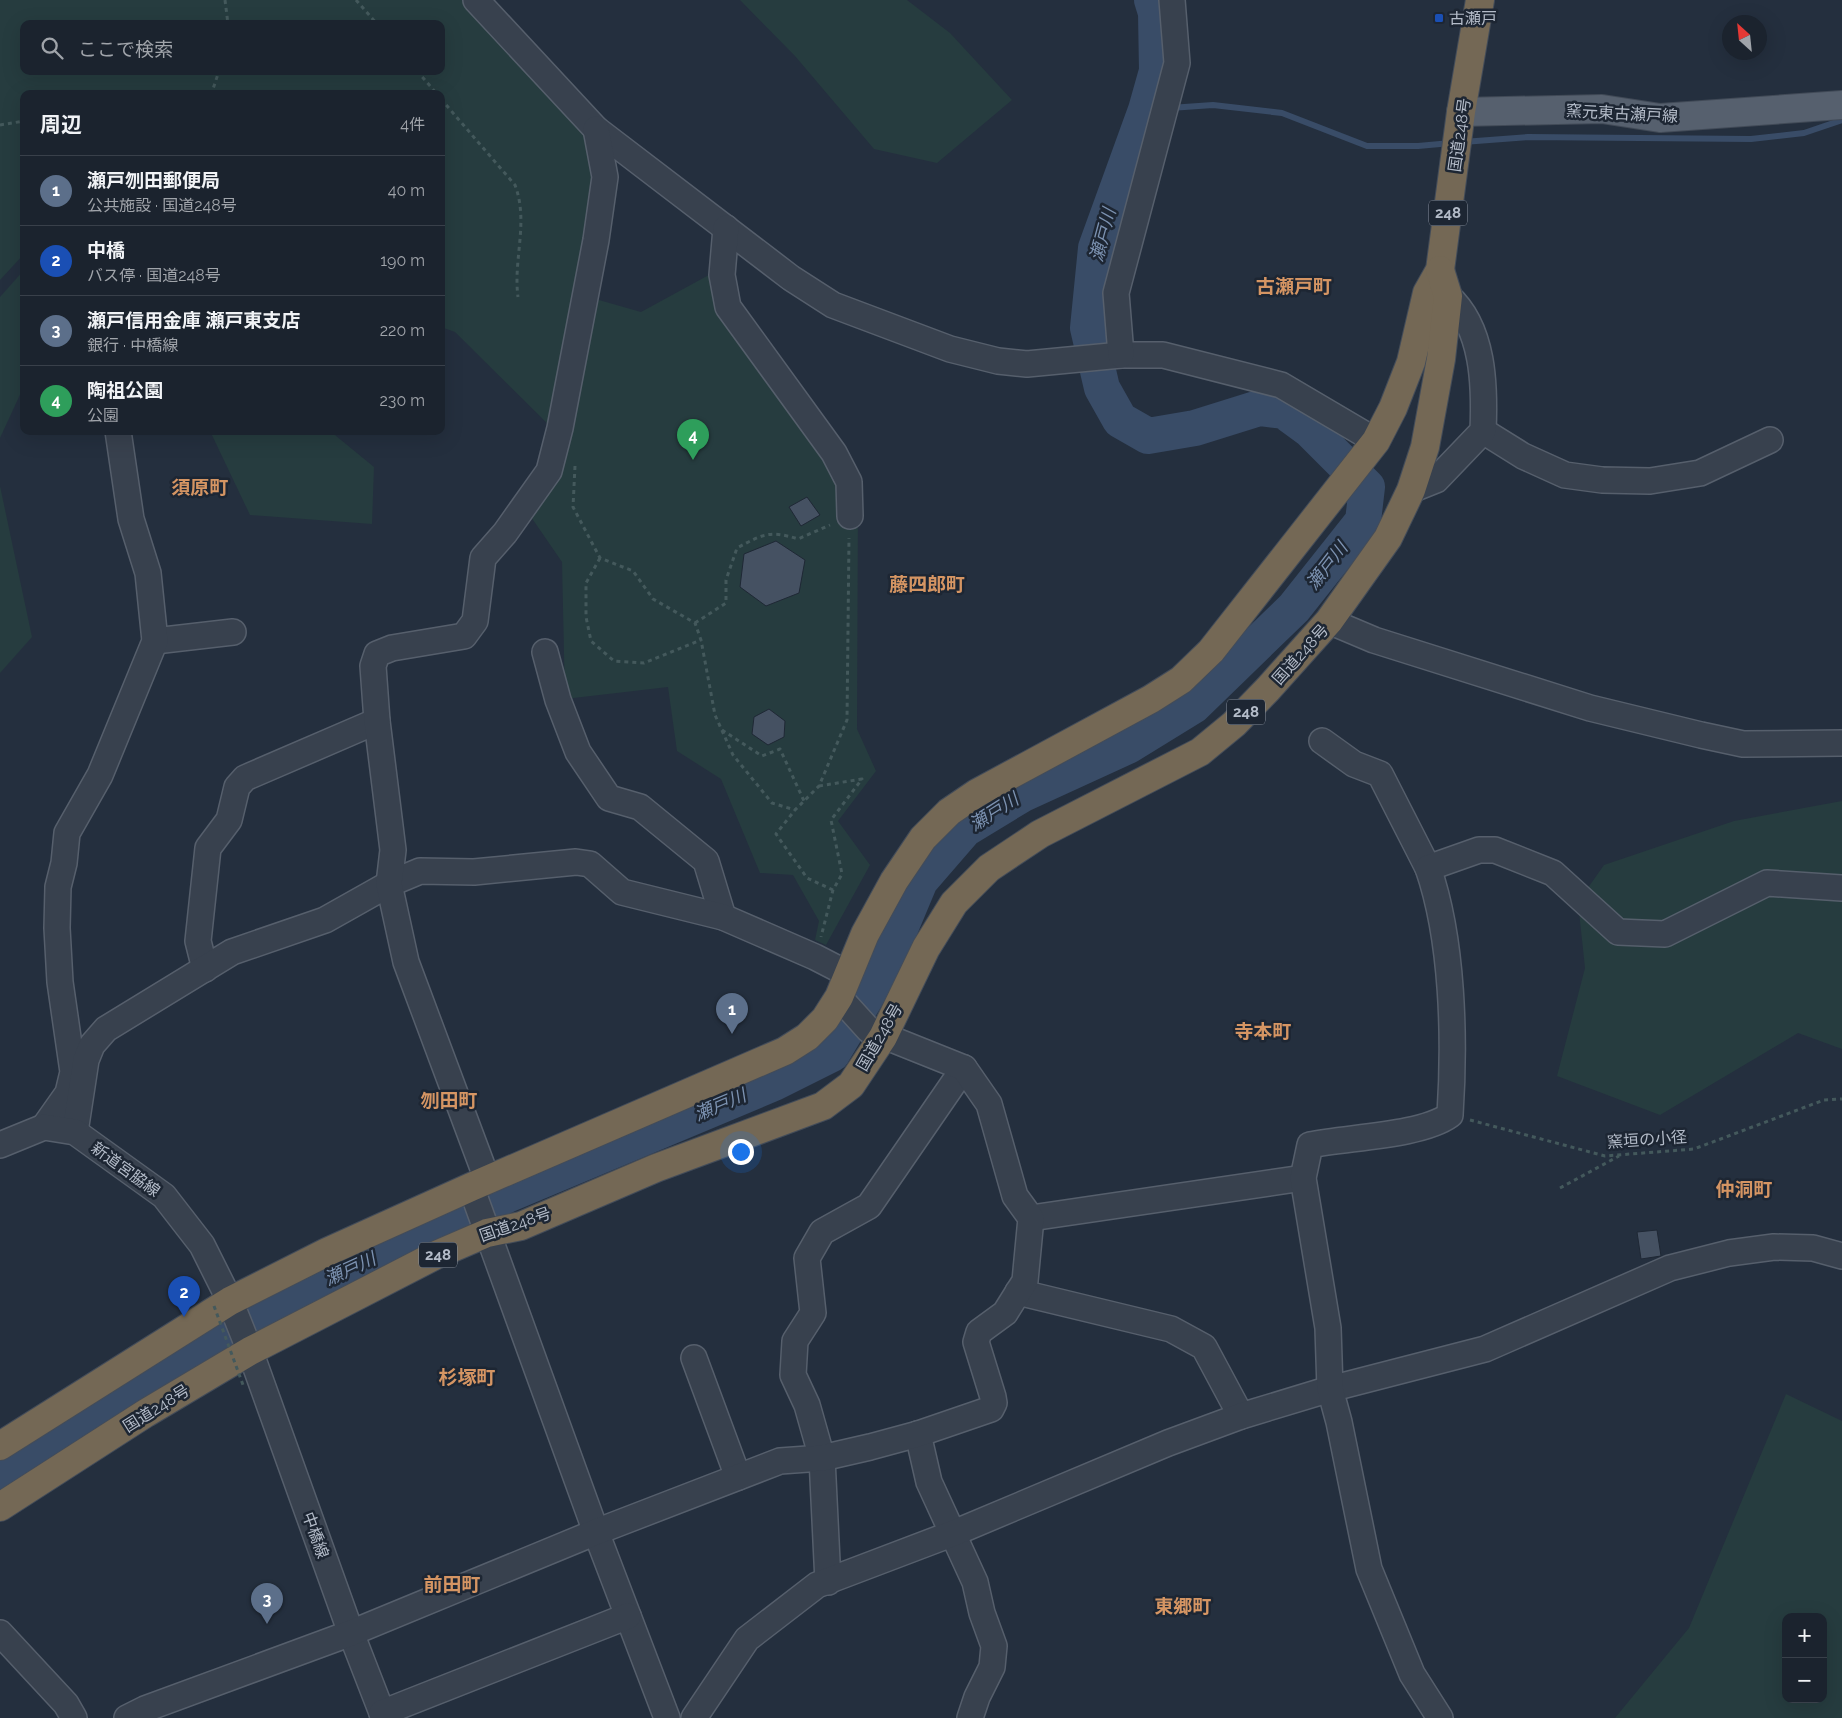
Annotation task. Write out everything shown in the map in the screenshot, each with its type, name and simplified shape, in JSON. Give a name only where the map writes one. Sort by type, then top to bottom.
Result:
[{"type":"highway","name":"国道248号","points":[[0,1446],[226,1306],[328,1252],[785,1052],[813,1031],[844,991],[865,934],[894,880],[923,838],[949,812],[977,792],[1151,699],[1181,680],[1211,651],[1370,448],[1393,408],[1411,362],[1427,292],[1440,270],[1460,121],[1480,0]]},
{"type":"highway","name":"国道248号","points":[[0,1507],[248,1346],[436,1256],[485,1228],[521,1226],[665,1164],[823,1106],[851,1085],[876,1033],[954,903],[989,868],[1057,824],[1200,752],[1234,724],[1329,620],[1388,538],[1411,490],[1426,447],[1441,359],[1448,296],[1440,270]]},
{"type":"main road","name":"窯元東古瀬戸線","points":[[1460,121],[1602,109],[1660,118],[1842,105]]},
{"type":"street","points":[[476,0],[596,129],[791,278],[834,305],[886,326],[998,362],[1027,364],[1117,355],[1162,355],[1280,385],[1370,448]]},
{"type":"street","points":[[1117,355],[1116,293],[1177,63],[1172,0]]},
{"type":"street","points":[[596,129],[605,177],[596,240],[562,419],[549,471],[505,533],[483,558],[474,621],[464,636],[392,648],[377,654],[373,666],[377,722],[393,850],[389,884],[406,962],[477,1187],[485,1228],[596,1532],[667,1718]]},
{"type":"street","points":[[726,228],[722,275],[728,307],[834,453],[849,482],[850,516]]},
{"type":"street","points":[[1411,490],[1436,480],[1483,431],[1485,396],[1482,364],[1461,307],[1448,296]]},
{"type":"street","points":[[1483,431],[1523,456],[1565,475],[1602,480],[1650,481],[1700,473],[1770,440]]},
{"type":"street","points":[[0,1145],[44,1127],[68,1093],[73,1072],[60,982],[56,928],[58,887],[64,863],[67,832],[100,775],[155,641],[148,573],[131,519],[119,435]]},
{"type":"street","points":[[1329,620],[1374,640],[1590,708],[1701,735],[1743,744],[1842,742]]},
{"type":"street","points":[[155,641],[233,632]]},
{"type":"street","points":[[545,652],[558,700],[578,752],[609,798],[640,807],[706,861],[723,917]]},
{"type":"street","points":[[205,969],[198,941],[208,848],[229,820],[237,787],[245,778],[377,722]]},
{"type":"street","points":[[1322,741],[1354,764],[1380,774],[1428,868],[1437,894],[1444,928],[1452,1036],[1450,1114],[1439,1123],[1414,1130],[1310,1145],[1303,1178],[1328,1328],[1330,1389],[1339,1422],[1369,1569],[1412,1674],[1440,1718]]},
{"type":"street","points":[[1428,868],[1479,850],[1495,850],[1553,873],[1618,932],[1665,934],[1767,883],[1842,888]]},
{"type":"street","points":[[74,1132],[86,1060],[92,1045],[106,1029],[232,952],[325,920],[389,884],[420,871],[474,872],[576,862],[590,864],[622,892],[723,917],[816,957],[876,1033],[964,1068],[989,1104],[1016,1196],[1031,1218],[1025,1281],[1005,1313],[979,1332],[976,1342],[993,1396],[994,1403],[990,1409],[918,1434],[822,1458],[780,1461],[596,1532],[351,1633],[145,1709],[127,1718]]},
{"type":"street","points":[[828,1582],[822,1458],[807,1405],[793,1375],[795,1341],[813,1313],[807,1258],[822,1232],[869,1206],[964,1068]]},
{"type":"street","name":"新道宮脇線","points":[[44,1127],[74,1132],[164,1196],[202,1245],[226,1306],[248,1346]]},
{"type":"street","points":[[1031,1218],[1303,1178]]},
{"type":"street","points":[[694,1718],[747,1639],[817,1585],[954,1533],[1168,1443],[1241,1416],[1330,1389],[1485,1349],[1670,1268],[1728,1253],[1774,1247],[1813,1248],[1842,1256]]},
{"type":"street","points":[[1018,1292],[1171,1329],[1204,1347],[1241,1416]]},
{"type":"street","name":"中橋線","points":[[248,1346],[351,1633],[383,1715]]},
{"type":"street","points":[[694,1358],[738,1477]]},
{"type":"street","points":[[918,1434],[928,1482],[954,1533],[975,1582],[982,1613],[994,1646],[992,1666],[977,1697],[970,1718]]},
{"type":"street","points":[[383,1715],[628,1616]]},
{"type":"street","points":[[0,1633],[66,1704],[74,1718]]},
{"type":"path","points":[[225,0],[228,20]]},
{"type":"path","points":[[356,0],[373,20]]},
{"type":"path","points":[[212,90],[218,75]]},
{"type":"path","points":[[420,75],[434,90]]},
{"type":"path","points":[[445,104],[515,185],[522,202],[522,228],[517,256],[518,297]]},
{"type":"path","points":[[0,125],[20,122]]},
{"type":"path","points":[[575,462],[572,508],[600,558],[634,570],[652,599],[695,622],[701,640],[715,715],[733,755],[772,803],[795,810]]},
{"type":"path","points":[[695,622],[726,603],[726,580],[737,548],[758,536],[778,533],[798,539],[850,516],[847,720],[819,786],[795,810],[776,834],[807,878],[833,890]]},
{"type":"path","points":[[600,558],[586,583],[586,617],[591,641],[614,661],[644,663],[701,640]]},
{"type":"path","points":[[721,729],[762,756],[780,749],[804,801]]},
{"type":"path","points":[[816,957],[833,890],[842,874],[832,820],[862,779],[819,786]]},
{"type":"path","name":"窯垣の小径","points":[[1450,1114],[1605,1156],[1694,1149],[1824,1100],[1842,1099]]},
{"type":"path","points":[[1560,1188],[1620,1155]]},
{"type":"path","points":[[226,1306],[243,1385]]},
{"type":"green space","points":[[0,0],[476,0],[587,114],[602,168],[578,294],[641,312],[718,270],[858,502],[857,729],[876,771],[838,821],[870,865],[826,945],[815,940],[819,921],[793,875],[760,873],[721,779],[677,751],[668,687],[565,699],[562,562],[529,514],[563,439],[455,332],[445,328],[445,90],[20,90],[20,258],[0,280]]},
{"type":"green space","points":[[740,0],[907,0],[950,33],[1012,100],[937,163],[874,149],[795,56]]},
{"type":"green space","points":[[20,274],[20,395],[0,438],[0,297]]},
{"type":"green space","points":[[212,435],[335,435],[374,467],[372,524],[250,515]]},
{"type":"green space","points":[[0,486],[32,637],[0,673]]},
{"type":"green space","points":[[1842,801],[1842,1049],[1798,1033],[1660,1115],[1557,1076],[1585,968],[1578,902],[1604,865],[1734,821]]},
{"type":"green space","points":[[1786,1394],[1842,1421],[1842,1718],[1615,1718],[1689,1628]]},
{"type":"building","points":[[807,497],[820,515],[801,526],[789,507]]},
{"type":"building","points":[[776,541],[805,560],[799,593],[766,606],[740,587],[744,554]]},
{"type":"building","points":[[769,709],[785,721],[784,737],[768,745],[752,734],[754,717]]},
{"type":"building","points":[[1657,1230],[1661,1256],[1641,1259],[1637,1232]]},
{"type":"waterway","name":"瀬戸川","points":[[0,1481],[281,1302],[507,1195],[774,1083],[832,1054],[884,967],[920,881],[965,829],[1021,795],[1128,746],[1193,706],[1294,608],[1363,521],[1367,487],[1310,430],[1284,411],[1259,408],[1195,428],[1148,436],[1120,420],[1102,388],[1088,328],[1096,248],[1146,110],[1157,71],[1156,13],[1152,0]]},
{"type":"waterway","points":[[1170,108],[1213,105],[1282,113],[1367,146],[1418,146],[1451,143]]},
{"type":"waterway","points":[[1146,110],[1160,109]]},
{"type":"waterway","points":[[1463,142],[1528,137],[1751,139],[1804,133],[1842,120]]},
{"type":"place","name":"古瀬戸","points":[[1439,18]]},
{"type":"place","name":"陶祖公園","points":[[693,460]]},
{"type":"place","name":"瀬戸刎田郵便局","points":[[732,1034]]},
{"type":"place","name":"中橋","points":[[184,1317]]},
{"type":"place","name":"瀬戸信用金庫 瀬戸東支店","points":[[267,1624]]},
{"type":"district","name":"古瀬戸町","points":[[1294,286]]},
{"type":"district","name":"須原町","points":[[200,487]]},
{"type":"district","name":"藤四郎町","points":[[927,584]]},
{"type":"district","name":"寺本町","points":[[1263,1031]]},
{"type":"district","name":"刎田町","points":[[449,1100]]},
{"type":"district","name":"仲洞町","points":[[1744,1189]]},
{"type":"district","name":"杉塚町","points":[[467,1377]]},
{"type":"district","name":"前田町","points":[[452,1584]]},
{"type":"district","name":"東郷町","points":[[1183,1606]]}]
